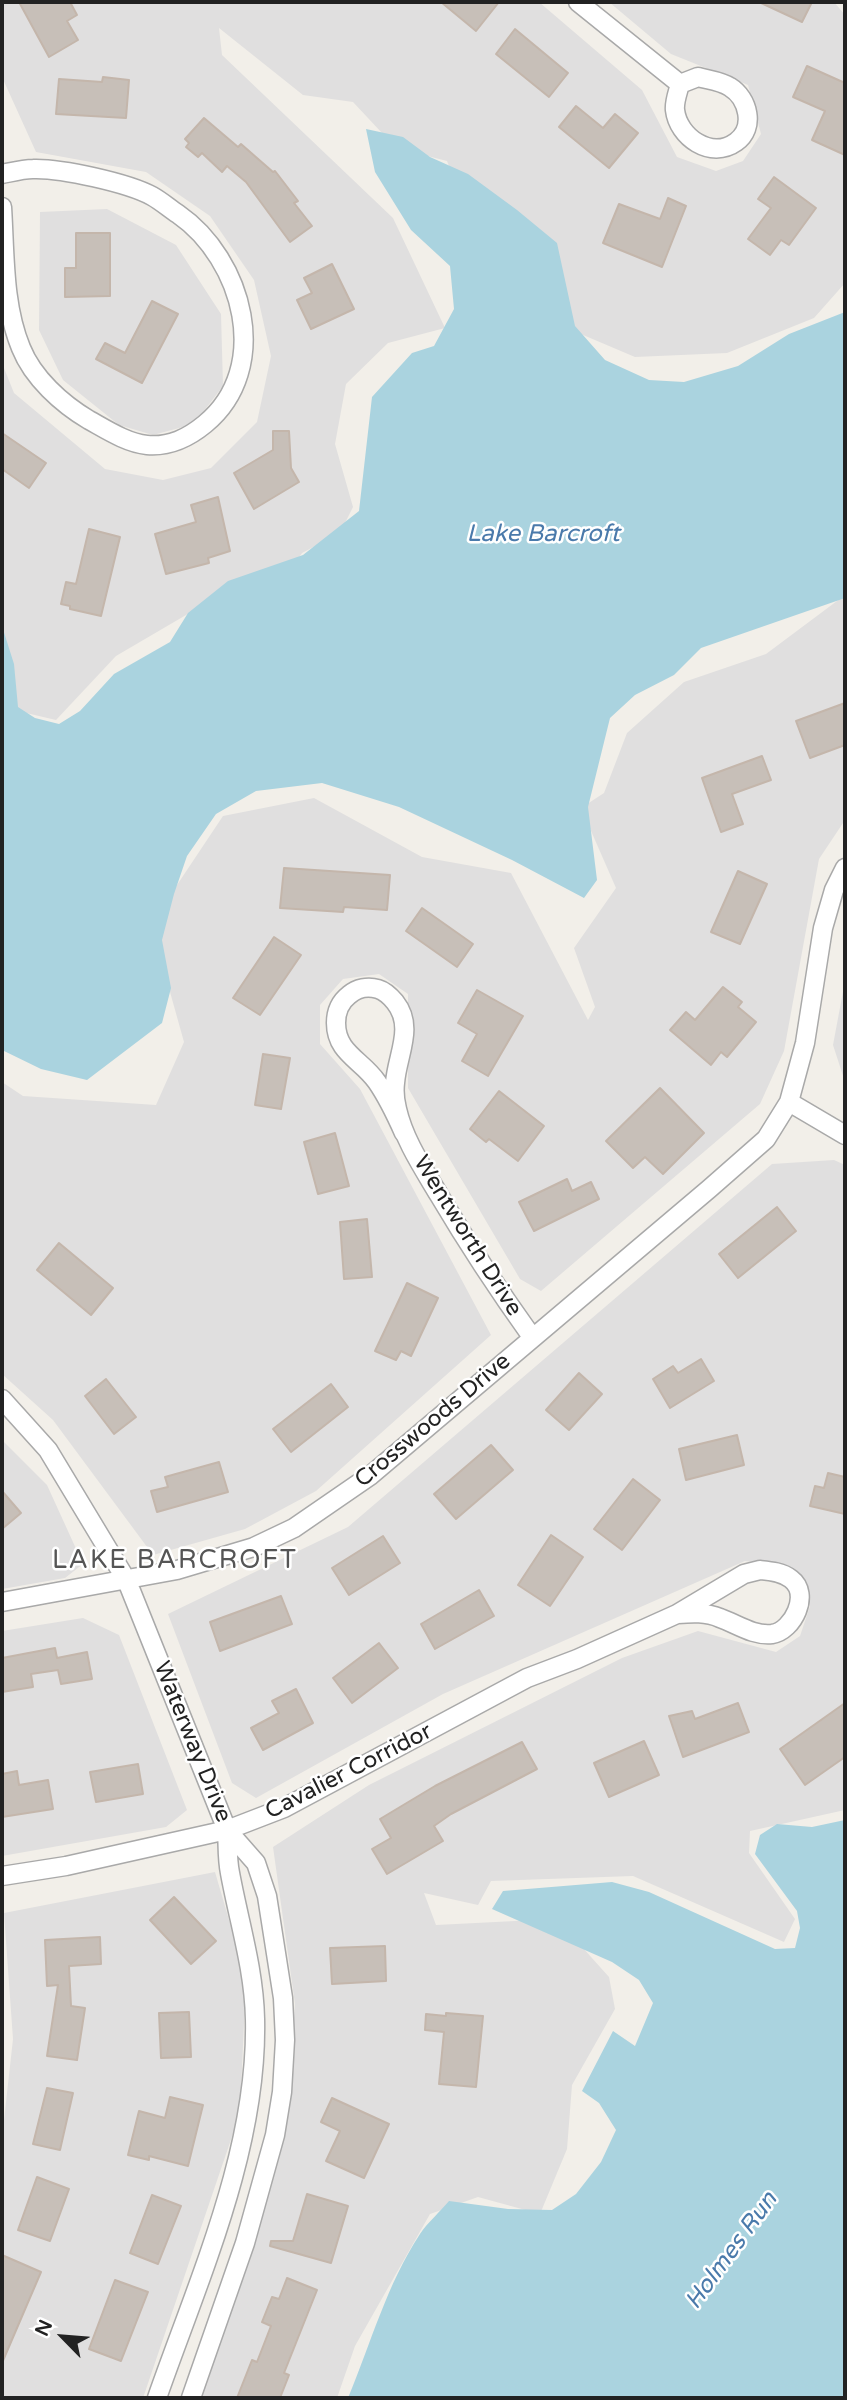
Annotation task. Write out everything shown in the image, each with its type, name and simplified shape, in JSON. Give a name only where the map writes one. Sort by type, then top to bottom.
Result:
[{"type":"street","points":[[578,2],[680,84]]},
{"type":"street","points":[[698,77],[720,82],[736,91],[743,99],[748,114],[746,128],[740,138],[729,146],[709,148],[684,134],[674,108],[680,84],[698,77]]},
{"type":"street","points":[[2,174],[33,169],[69,173],[117,185],[150,195],[189,222],[221,260],[240,305],[245,347],[235,385],[217,414],[195,433],[170,445],[145,445],[117,435],[79,414],[40,380],[21,349],[10,310],[2,207]]},
{"type":"street","name":"Crosswoods Drive","points":[[2,1602],[127,1581],[224,1558],[293,1528],[371,1475],[766,1139],[780,1121],[789,1102],[805,1043],[823,928],[834,890],[845,868]]},
{"type":"street","name":"Wentworth Drive","points":[[404,1133],[397,1109],[395,1083],[405,1023],[400,1008],[383,991],[370,987],[356,990],[345,998],[336,1014],[336,1031],[342,1048],[374,1078],[386,1095],[404,1133],[450,1214],[532,1337]]},
{"type":"street","points":[[789,1102],[845,1135]]},
{"type":"street","name":"Waterway Drive","points":[[2,1399],[48,1450],[127,1581],[227,1830],[256,1863],[267,1896],[283,1998],[285,2040],[282,2092],[275,2135],[245,2243],[191,2398]]},
{"type":"street","name":"Cavalier Corridor","points":[[2,1876],[66,1866],[227,1830],[284,1808],[527,1678],[577,1659],[677,1614],[744,1574],[760,1570],[791,1578],[800,1596],[791,1621],[782,1631],[771,1634],[751,1632],[718,1616],[696,1612],[677,1614]]},
{"type":"street","points":[[157,2398],[234,2173],[251,2098],[255,2018],[251,1971],[229,1870],[227,1830]]},
{"type":"shaded area","points":[[2,2],[539,2],[642,90],[677,157],[716,171],[743,161],[761,134],[748,85],[671,54],[609,2],[834,2],[845,15],[845,283],[814,318],[727,353],[635,357],[576,332],[459,192],[447,161],[396,148],[353,102],[303,95],[219,28],[222,55],[393,218],[445,328],[388,343],[346,384],[335,444],[353,507],[340,533],[302,553],[274,592],[227,591],[116,656],[56,720],[5,708],[2,692],[2,363],[14,393],[105,469],[163,480],[211,468],[257,422],[271,356],[254,280],[210,216],[146,172],[36,152],[2,77]]},
{"type":"shaded area","points":[[107,209],[176,245],[221,314],[223,386],[194,424],[153,435],[119,425],[63,380],[39,330],[40,212]]},
{"type":"shaded area","points":[[845,595],[845,820],[819,859],[784,1051],[760,1104],[541,1291],[520,1279],[408,1088],[408,994],[379,974],[343,979],[320,1005],[320,1044],[360,1089],[491,1335],[316,1491],[245,1529],[153,1555],[53,1420],[2,1374],[2,1082],[23,1096],[156,1105],[184,1042],[151,924],[223,816],[314,798],[422,857],[511,873],[588,1020],[595,1007],[574,948],[616,888],[581,808],[604,793],[627,733],[684,682],[766,654]]},
{"type":"shaded area","points":[[845,981],[845,1082],[833,1045]]},
{"type":"shaded area","points":[[834,1160],[845,1165],[845,1810],[750,1831],[749,1853],[795,1919],[784,1942],[633,1876],[491,1881],[478,1905],[424,1893],[436,1925],[535,1920],[574,1938],[609,1977],[615,2009],[572,2085],[567,2149],[540,2214],[478,2197],[430,2214],[355,2346],[337,2398],[193,2398],[284,2138],[295,2004],[273,1847],[369,1785],[622,1658],[698,1631],[776,1652],[800,1636],[810,1606],[791,1567],[745,1561],[443,1694],[256,1798],[232,1783],[168,1614],[348,1527],[772,1164]]},
{"type":"shaded area","points":[[2,1440],[47,1485],[83,1564],[65,1578],[2,1589]]},
{"type":"shaded area","points":[[83,1618],[119,1635],[187,1810],[166,1827],[2,1856],[2,1631]]},
{"type":"shaded area","points":[[215,1872],[246,1978],[240,2113],[143,2398],[2,2398],[2,2138],[13,2039],[4,1913]]},
{"type":"water","name":"Lake Barcroft","points":[[366,129],[403,137],[430,157],[468,174],[557,243],[575,326],[605,360],[649,380],[684,382],[738,366],[789,334],[845,312],[845,598],[701,648],[674,675],[635,695],[610,718],[588,807],[597,880],[584,898],[512,860],[399,807],[322,783],[256,791],[216,814],[187,856],[162,940],[171,988],[162,1023],[87,1080],[41,1069],[2,1050],[2,626],[14,664],[18,707],[35,718],[59,724],[80,711],[114,674],[170,642],[188,613],[228,581],[303,555],[359,511],[372,397],[412,353],[434,346],[454,309],[450,266],[411,230],[375,172]]},
{"type":"water","name":"Holmes Run","points":[[845,1820],[845,2398],[348,2398],[380,2314],[408,2253],[427,2225],[449,2201],[508,2209],[552,2210],[576,2194],[601,2162],[616,2130],[599,2103],[582,2091],[613,2031],[635,2046],[653,2003],[639,1980],[612,1962],[492,1909],[503,1891],[612,1882],[649,1892],[775,1949],[795,1948],[800,1928],[797,1911],[755,1854],[760,1835],[777,1824],[812,1827]]},
{"type":"building","points":[[19,2],[70,2],[77,15],[67,21],[78,40],[49,57]]},
{"type":"building","points":[[441,2],[499,2],[476,31]]},
{"type":"building","points":[[759,2],[812,2],[802,22]]},
{"type":"building","points":[[515,29],[568,73],[549,97],[496,54]]},
{"type":"building","points":[[807,66],[845,83],[845,155],[812,140],[825,111],[793,97]]},
{"type":"building","points":[[103,77],[129,80],[126,118],[56,114],[59,79],[102,82]]},
{"type":"building","points":[[576,106],[603,128],[615,114],[638,133],[609,168],[559,127]]},
{"type":"building","points":[[204,118],[238,147],[241,144],[275,171],[298,201],[294,203],[312,226],[290,242],[246,182],[227,166],[222,172],[202,153],[198,157],[186,147],[189,143],[185,139]]},
{"type":"building","points":[[774,177],[816,208],[789,245],[781,240],[770,255],[748,239],[771,208],[758,199]]},
{"type":"building","points":[[668,198],[686,206],[662,267],[603,243],[619,204],[660,219]]},
{"type":"building","points":[[76,233],[110,233],[110,296],[65,297],[65,268],[76,268]]},
{"type":"building","points":[[332,264],[354,309],[311,329],[297,300],[312,293],[304,278]]},
{"type":"building","points":[[152,301],[178,314],[142,383],[96,359],[105,343],[125,353]]},
{"type":"building","points":[[273,431],[289,431],[291,468],[299,482],[254,509],[234,473],[273,450]]},
{"type":"building","points":[[2,433],[46,463],[29,488],[2,469]]},
{"type":"building","points":[[218,497],[230,551],[208,558],[209,563],[166,574],[155,534],[196,522],[191,505]]},
{"type":"building","points":[[89,529],[120,537],[101,616],[70,609],[70,606],[61,604],[66,582],[76,584]]},
{"type":"building","points":[[845,703],[845,745],[810,758],[796,721]]},
{"type":"building","points":[[762,756],[771,780],[732,794],[743,824],[721,832],[702,778]]},
{"type":"building","points":[[284,868],[390,875],[387,910],[344,907],[343,912],[280,908]]},
{"type":"building","points":[[738,871],[767,884],[740,944],[711,932]]},
{"type":"building","points":[[422,908],[473,944],[457,967],[406,931]]},
{"type":"building","points":[[274,937],[301,955],[260,1015],[233,998]]},
{"type":"building","points":[[723,987],[742,1002],[738,1007],[756,1022],[727,1057],[721,1052],[711,1065],[670,1030],[686,1012],[695,1020]]},
{"type":"building","points":[[477,990],[523,1016],[488,1076],[462,1061],[477,1034],[458,1023]]},
{"type":"building","points":[[263,1054],[290,1058],[281,1109],[255,1105]]},
{"type":"building","points":[[660,1088],[704,1133],[663,1174],[645,1157],[633,1168],[606,1141]]},
{"type":"building","points":[[499,1091],[544,1126],[518,1161],[489,1139],[486,1142],[470,1129]]},
{"type":"building","points":[[335,1133],[349,1186],[318,1194],[304,1142]]},
{"type":"building","points":[[567,1179],[572,1191],[591,1182],[599,1199],[534,1231],[519,1202]]},
{"type":"building","points":[[777,1207],[796,1231],[738,1278],[719,1254]]},
{"type":"building","points":[[367,1219],[372,1277],[344,1279],[340,1222]]},
{"type":"building","points":[[59,1243],[113,1288],[91,1315],[37,1270]]},
{"type":"building","points":[[407,1283],[438,1298],[411,1356],[401,1351],[396,1360],[375,1351]]},
{"type":"building","points":[[701,1359],[714,1381],[670,1408],[653,1379],[673,1366],[678,1373]]},
{"type":"building","points":[[579,1373],[602,1394],[569,1430],[546,1410]]},
{"type":"building","points":[[106,1379],[136,1417],[114,1434],[85,1396]]},
{"type":"building","points":[[331,1384],[348,1407],[291,1452],[273,1429]]},
{"type":"building","points":[[737,1435],[744,1465],[686,1480],[679,1449]]},
{"type":"building","points":[[491,1445],[513,1470],[456,1519],[434,1494]]},
{"type":"building","points":[[219,1462],[228,1492],[157,1512],[151,1491],[168,1487],[165,1477]]},
{"type":"building","points":[[828,1473],[845,1477],[845,1514],[810,1506],[815,1486],[824,1488]]},
{"type":"building","points":[[633,1479],[660,1500],[622,1550],[594,1529]]},
{"type":"building","points":[[2,1491],[21,1513],[2,1529]]},
{"type":"building","points":[[551,1535],[583,1557],[550,1606],[518,1585]]},
{"type":"building","points":[[383,1536],[400,1563],[349,1595],[332,1568]]},
{"type":"building","points":[[479,1590],[494,1616],[435,1649],[421,1624]]},
{"type":"building","points":[[281,1596],[292,1624],[220,1651],[210,1622]]},
{"type":"building","points":[[379,1643],[398,1668],[352,1703],[333,1678]]},
{"type":"building","points":[[55,1648],[57,1658],[87,1652],[92,1679],[61,1684],[58,1670],[31,1674],[33,1687],[2,1692],[2,1658]]},
{"type":"building","points":[[296,1689],[313,1723],[263,1750],[251,1728],[279,1713],[272,1701]]},
{"type":"building","points":[[738,1703],[749,1732],[683,1757],[669,1716],[692,1711],[695,1719]]},
{"type":"building","points":[[845,1703],[845,1757],[805,1785],[780,1749]]},
{"type":"building","points":[[644,1741],[659,1775],[609,1797],[594,1763]]},
{"type":"building","points":[[522,1742],[537,1769],[451,1814],[434,1826],[443,1841],[387,1874],[372,1849],[391,1838],[380,1819],[435,1786]]},
{"type":"building","points":[[138,1764],[143,1794],[96,1802],[90,1772]]},
{"type":"building","points":[[17,1771],[19,1785],[48,1780],[53,1809],[2,1817],[2,1774]]},
{"type":"building","points":[[174,1897],[216,1941],[191,1964],[150,1920]]},
{"type":"building","points":[[100,1937],[101,1964],[69,1966],[71,2006],[85,2008],[77,2060],[47,2056],[58,1985],[47,1986],[45,1940]]},
{"type":"building","points":[[385,1946],[386,1981],[332,1984],[330,1948]]},
{"type":"building","points":[[189,2012],[191,2057],[161,2058],[159,2013]]},
{"type":"building","points":[[446,2013],[483,2016],[476,2087],[439,2084],[444,2032],[425,2030],[426,2014],[446,2016]]},
{"type":"building","points":[[47,2088],[73,2093],[60,2150],[33,2144]]},
{"type":"building","points":[[170,2097],[203,2105],[188,2166],[149,2156],[149,2160],[128,2155],[139,2111],[165,2118]]},
{"type":"building","points":[[332,2098],[389,2124],[364,2178],[326,2161],[340,2131],[321,2122]]},
{"type":"building","points":[[37,2177],[69,2189],[50,2241],[18,2230]]},
{"type":"building","points":[[307,2194],[348,2206],[331,2263],[270,2246],[271,2241],[293,2241]]},
{"type":"building","points":[[152,2195],[181,2206],[158,2264],[130,2253]]},
{"type":"building","points":[[2,2255],[41,2272],[2,2363]]},
{"type":"building","points":[[287,2278],[317,2290],[284,2373],[289,2375],[280,2398],[237,2398],[252,2360],[257,2362],[271,2326],[262,2322],[272,2297],[279,2299]]},
{"type":"building","points":[[115,2280],[148,2292],[121,2361],[89,2349]]},
{"type":"district","name":"LAKE BARCROFT","points":[[175,1561]]}]
